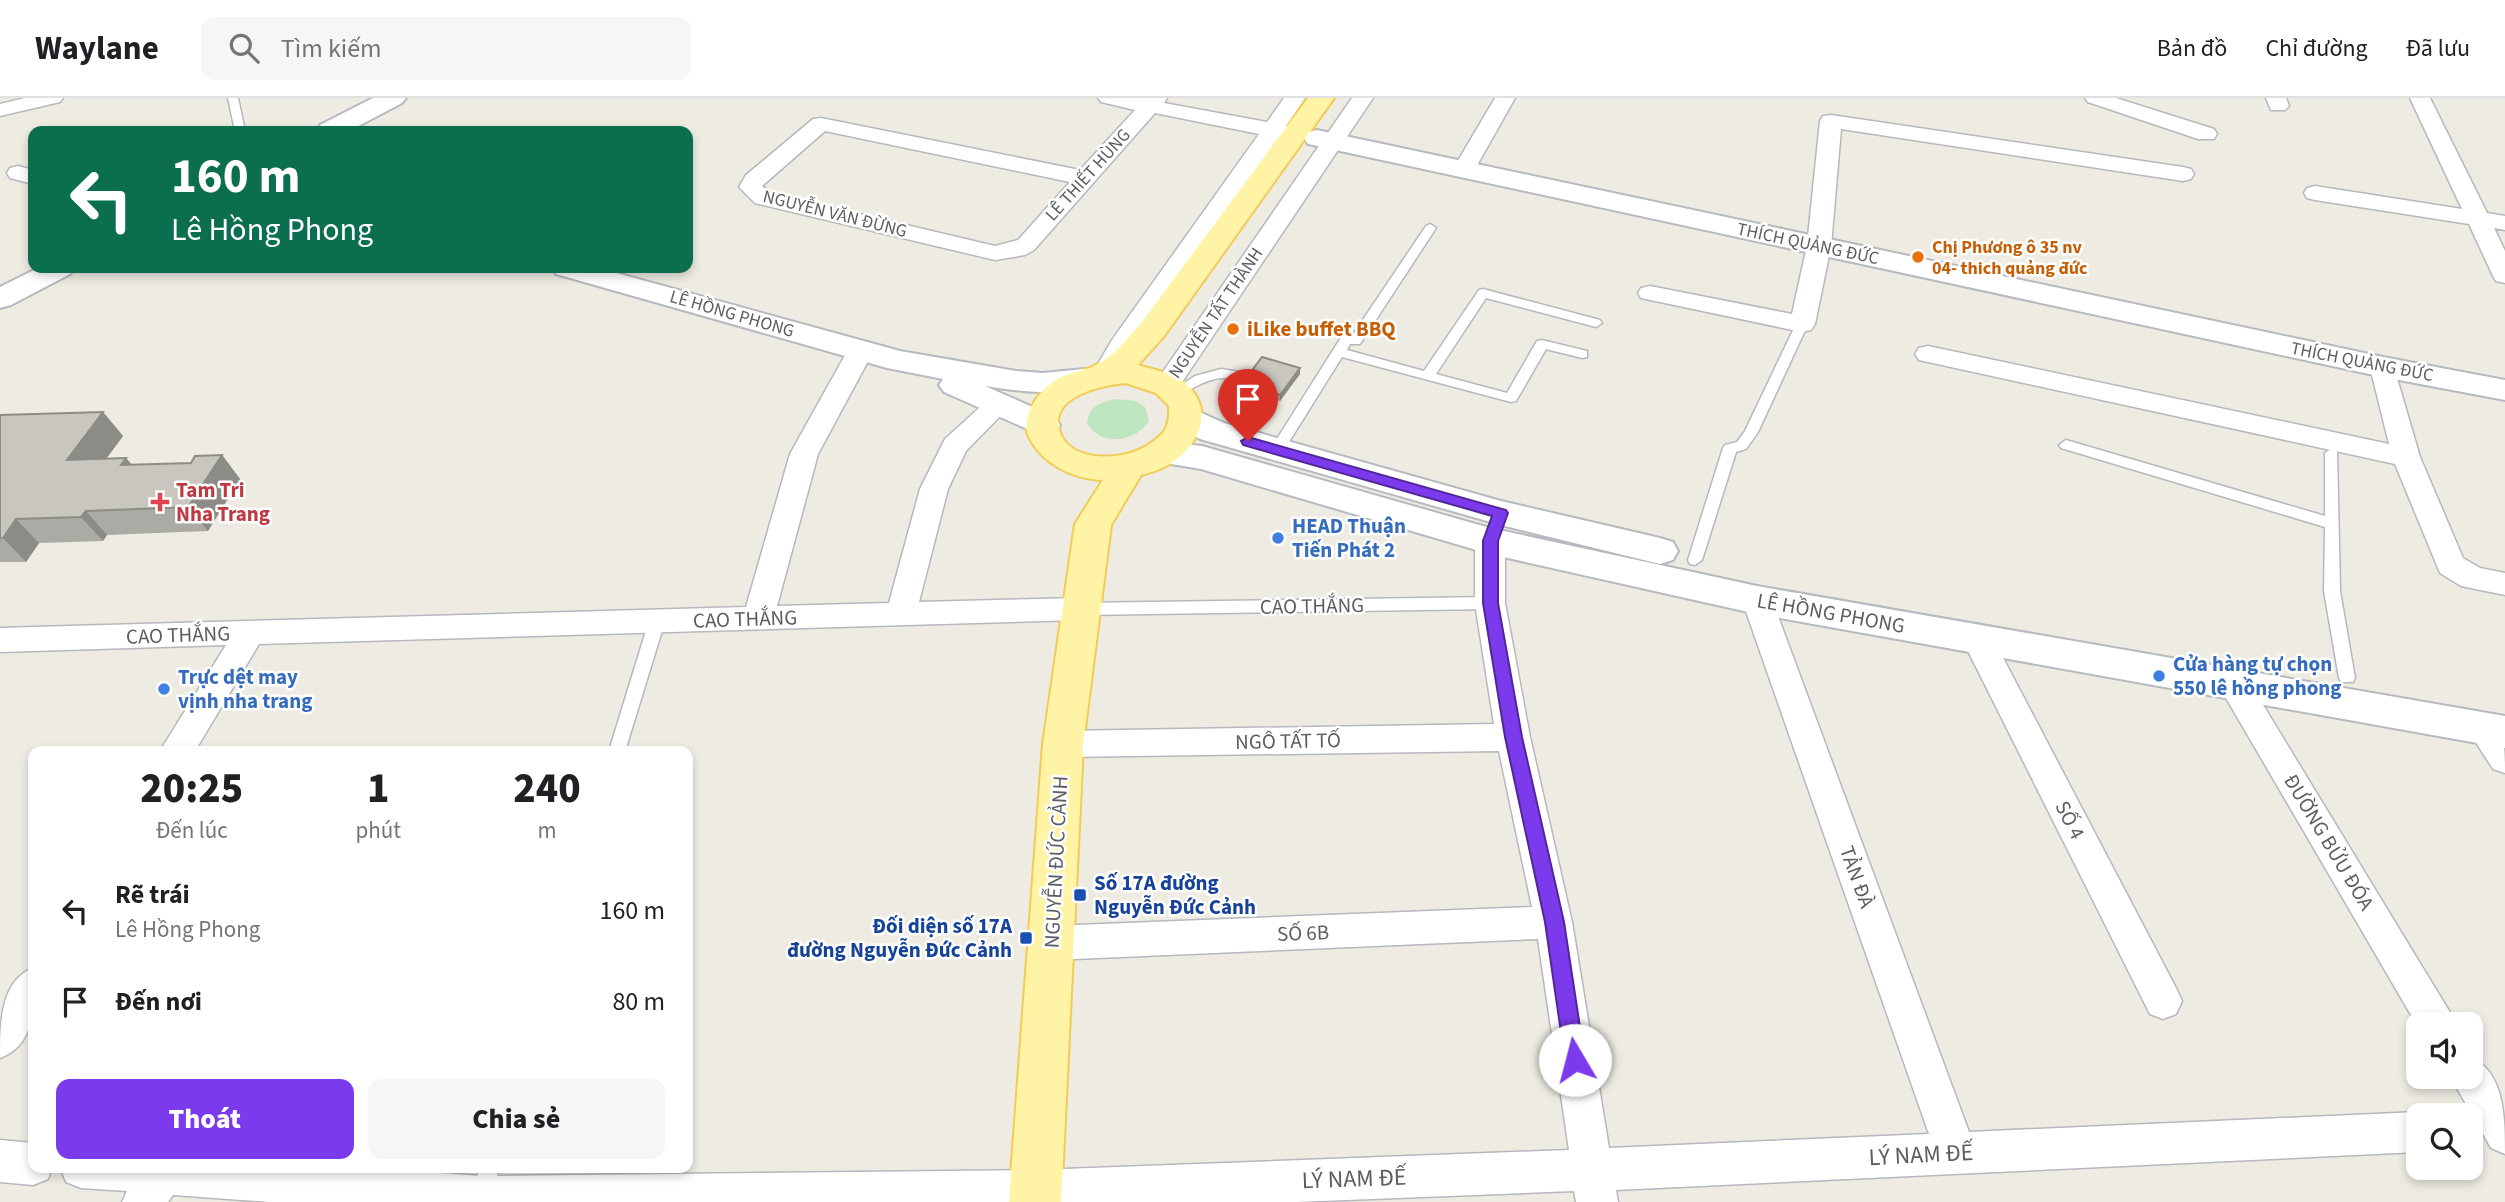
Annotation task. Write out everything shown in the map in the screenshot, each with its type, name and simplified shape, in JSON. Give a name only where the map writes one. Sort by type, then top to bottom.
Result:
[{"type":"main road","points":[[339,126],[393,98]]},
{"type":"main road","name":"NGUYỄN TẤT THÀNH","points":[[1177,398],[1168,361],[1177,335],[1305,136],[1321,98]]},
{"type":"main road","name":"NGUYỄN TẤT THÀNH","points":[[1095,377],[1123,362],[1153,329],[1305,136],[1344,98]]},
{"type":"main road","name":"THÍCH QUẢNG ĐỨC","points":[[1305,136],[2383,367],[2505,390]]},
{"type":"main road","points":[[0,299],[50,273]]},
{"type":"main road","name":"LÊ HỒNG PHONG","points":[[584,273],[898,361],[1043,425]]},
{"type":"main road","name":"LÊ HỒNG PHONG","points":[[898,361],[1016,381],[1043,383],[1095,377]]},
{"type":"main road","points":[[1128,373],[1149,377],[1177,398],[1185,431],[1178,443],[1166,453],[1129,467],[1093,467],[1077,463],[1052,447],[1045,437],[1045,412],[1053,398],[1067,387],[1095,377],[1128,373]]},
{"type":"main road","name":"LÊ HỒNG PHONG","points":[[1177,398],[1212,431],[1263,446],[1496,527],[1695,560],[2232,672],[2497,722]]},
{"type":"main road","name":"LÊ HỒNG PHONG","points":[[1166,453],[1202,458],[1496,527],[1757,600],[1978,639],[2232,672],[2347,678],[2497,722]]},
{"type":"main road","name":"NGUYỄN ĐỨC CẢNH","points":[[1036,1197],[1063,744],[1093,524],[1077,463]]},
{"type":"main road","name":"NGUYỄN ĐỨC CẢNH","points":[[1093,524],[1129,467]]},
{"type":"street","points":[[0,110],[52,98]]},
{"type":"street","points":[[1108,98],[1153,102],[1305,136]]},
{"type":"street","name":"NGUYỄN TẤT THÀNH","points":[[1295,98],[1305,136],[1363,98]]},
{"type":"street","points":[[1463,171],[1505,98]]},
{"type":"street","points":[[2095,98],[2206,134]]},
{"type":"street","points":[[2420,98],[2505,276]]},
{"type":"street","name":"LÊ THIẾT HÙNG","points":[[1017,250],[1026,245],[1153,102]]},
{"type":"street","name":"NGUYỄN VĂN ĐỪNG","points":[[1017,250],[995,253],[763,198],[750,187],[817,113],[1084,178]]},
{"type":"street","points":[[1650,293],[1802,324],[1819,246],[1831,121],[2183,174]]},
{"type":"street","points":[[2315,193],[2505,223]]},
{"type":"street","points":[[758,618],[804,454],[861,350]]},
{"type":"street","points":[[1928,354],[2406,457]]},
{"type":"street","points":[[2383,367],[2406,457],[2451,565],[2472,578],[2505,584]]},
{"type":"street","points":[[901,614],[934,489],[955,446],[999,404]]},
{"type":"street","points":[[1496,527],[1490,603],[1513,737],[1554,922],[1594,1186]]},
{"type":"street","name":"TẢN ĐÀ","points":[[1757,600],[1956,1153]]},
{"type":"street","name":"CAO THẮNG","points":[[4,645],[250,633],[1080,610]]},
{"type":"street","points":[[180,746],[250,633]]},
{"type":"street","name":"SỐ 4","points":[[1978,639],[2162,1000]]},
{"type":"street","name":"ĐƯỜNG BỬU ĐÓA","points":[[2232,672],[2431,1012]]},
{"type":"street","points":[[2497,722],[2505,759]]},
{"type":"street","name":"NGÔ TẤT TỐ","points":[[1063,744],[1513,737]]},
{"type":"street","name":"SỐ 6B","points":[[1052,943],[1554,922]]},
{"type":"street","points":[[0,1040],[28,993]]},
{"type":"street","points":[[2476,1089],[2495,1130]]},
{"type":"street","name":"LÝ NAM ĐẾ","points":[[101,1173],[153,1188],[485,1182],[1036,1197],[1594,1186],[1956,1153],[2406,1133]]},
{"type":"street","points":[[0,1161],[28,1164]]},
{"type":"lane","points":[[233,98],[239,126]]},
{"type":"lane","points":[[1263,446],[1348,339],[1355,341],[1430,228]]},
{"type":"lane","points":[[1428,375],[1483,293],[1596,323]]},
{"type":"lane","points":[[1695,560],[1730,448],[1741,446],[1751,432],[1802,324]]},
{"type":"lane","points":[[1339,352],[1511,398],[1542,344],[1582,354]]},
{"type":"lane","points":[[1177,398],[1203,376],[1224,371],[1250,379],[1263,392],[1263,446]]},
{"type":"lane","points":[[2066,445],[2333,524]]},
{"type":"lane","points":[[2332,453],[2332,591],[2347,678]]},
{"type":"lane","name":"CAO THẮNG","points":[[1080,610],[1490,603]]},
{"type":"lane","points":[[619,746],[657,621]]},
{"type":"green space","points":[[1116,399],[1136,401],[1145,407],[1149,421],[1127,438],[1109,439],[1093,431],[1087,423],[1088,417],[1096,406]]},
{"type":"building","points":[[1262,357],[1300,368],[1280,395],[1271,392],[1272,384],[1253,369]]},
{"type":"building","points":[[103,412],[67,460],[126,458],[121,465],[191,463],[195,456],[222,455],[188,507],[86,511],[81,517],[16,519],[3,538],[0,538],[0,415]]},
{"type":"place","name":"Chị Phương ô 35 nv 04- thich quảng đức","points":[[1918,257]]},
{"type":"place","name":"iLike buffet BBQ","points":[[1233,329]]},
{"type":"place","name":"Tam Tri Nha Trang","points":[[160,502]]},
{"type":"place","name":"HEAD Thuận Tiến Phát 2","points":[[1278,538]]},
{"type":"place","name":"Cửa hàng tự chọn 550 lê hồng phong","points":[[2159,676]]},
{"type":"place","name":"Trực dệt may vịnh nha trang","points":[[164,689]]},
{"type":"place","name":"Số 17A đường Nguyễn Đức Cảnh","points":[[1080,895]]},
{"type":"place","name":"Đối diện số 17A đường Nguyễn Đức Cảnh","points":[[1026,938]]},
{"type":"route","points":[[1248,441],[1501,513],[1490,541],[1490,603],[1513,737],[1554,922],[1575,1060]]}]
